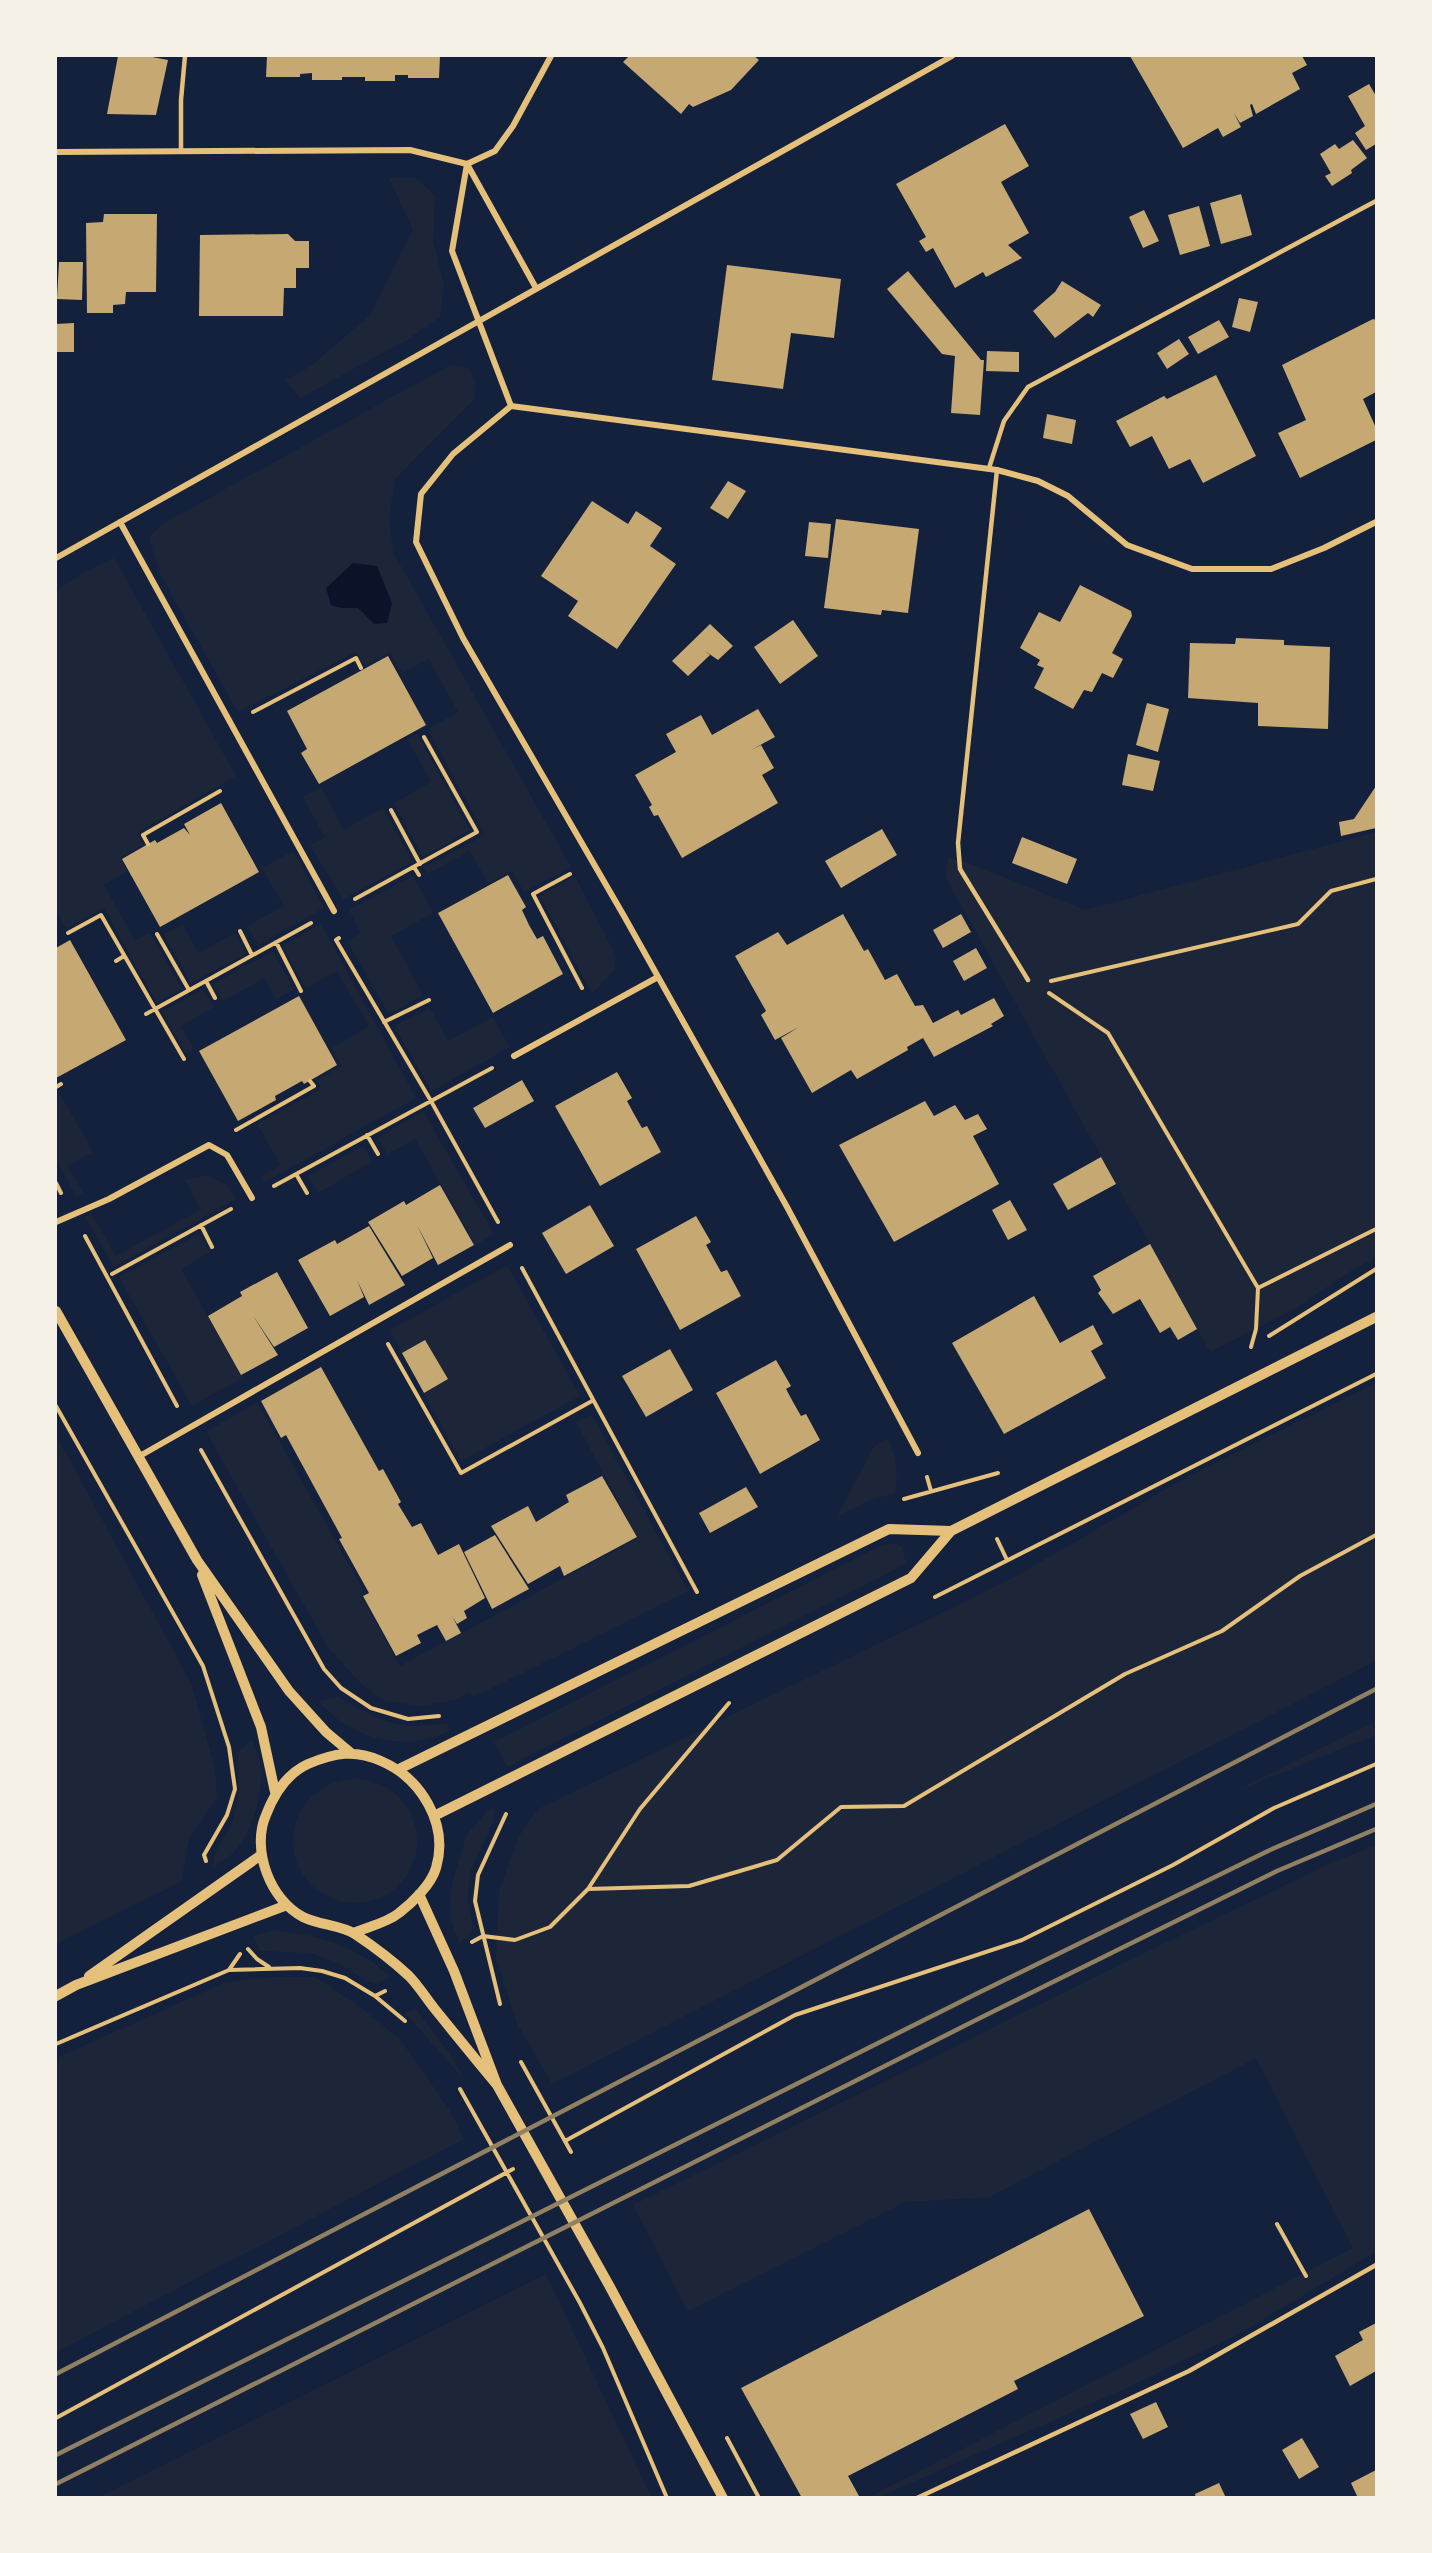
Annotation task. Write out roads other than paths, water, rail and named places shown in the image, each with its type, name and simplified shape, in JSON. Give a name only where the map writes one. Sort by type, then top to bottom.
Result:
[{"type":"street","points":[[56,152],[410,150],[467,164],[495,151],[513,126],[551,56]]},
{"type":"street","points":[[56,558],[478,319],[952,56]]},
{"type":"street","points":[[467,164],[536,288]]},
{"type":"street","points":[[467,164],[452,251],[511,406]]},
{"type":"street","points":[[918,1453],[787,1207],[463,638],[416,542],[421,494],[453,454],[511,406],[993,469],[1038,481],[1068,496],[1127,545],[1192,569],[1271,569],[1324,548],[1377,522]]},
{"type":"street","points":[[120,522],[334,911]]},
{"type":"street","points":[[514,1056],[658,977]]},
{"type":"street","points":[[56,1222],[109,1199],[209,1145],[227,1155],[252,1198]]},
{"type":"street","points":[[138,1457],[510,1245]]},
{"type":"street","points":[[56,1311],[197,1560],[289,1691],[326,1732],[351,1753]]},
{"type":"street","points":[[434,1816],[911,1578],[951,1531],[1377,1317]]},
{"type":"street","points":[[399,1768],[889,1529],[951,1531]]},
{"type":"street","points":[[197,1560],[261,1727],[275,1792]]},
{"type":"street","points":[[353,1933],[397,1915],[419,1894],[436,1869],[439,1839],[434,1816],[421,1791],[399,1768],[367,1755],[351,1753],[330,1755],[299,1768],[275,1792],[262,1823],[261,1855],[274,1889],[287,1905],[303,1917],[353,1933],[410,1977],[497,2085]]},
{"type":"street","points":[[56,1996],[76,1985],[261,1855]]},
{"type":"street","points":[[419,1894],[454,1971],[497,2085],[610,2287],[723,2498]]},
{"type":"street","points":[[76,1985],[287,1905]]},
{"type":"lane","points":[[182,150],[181,100],[185,56]]},
{"type":"lane","points":[[1028,980],[960,869],[958,843],[993,469],[1004,421],[1028,387],[1377,201]]},
{"type":"lane","points":[[917,2498],[1189,2371],[1377,2265]]},
{"type":"railway","points":[[56,2374],[1376,1689]]},
{"type":"railway","points":[[56,2455],[978,1993],[1270,1850],[1376,1804]]},
{"type":"railway","points":[[56,2484],[986,2015],[1277,1871],[1376,1829]]}]
